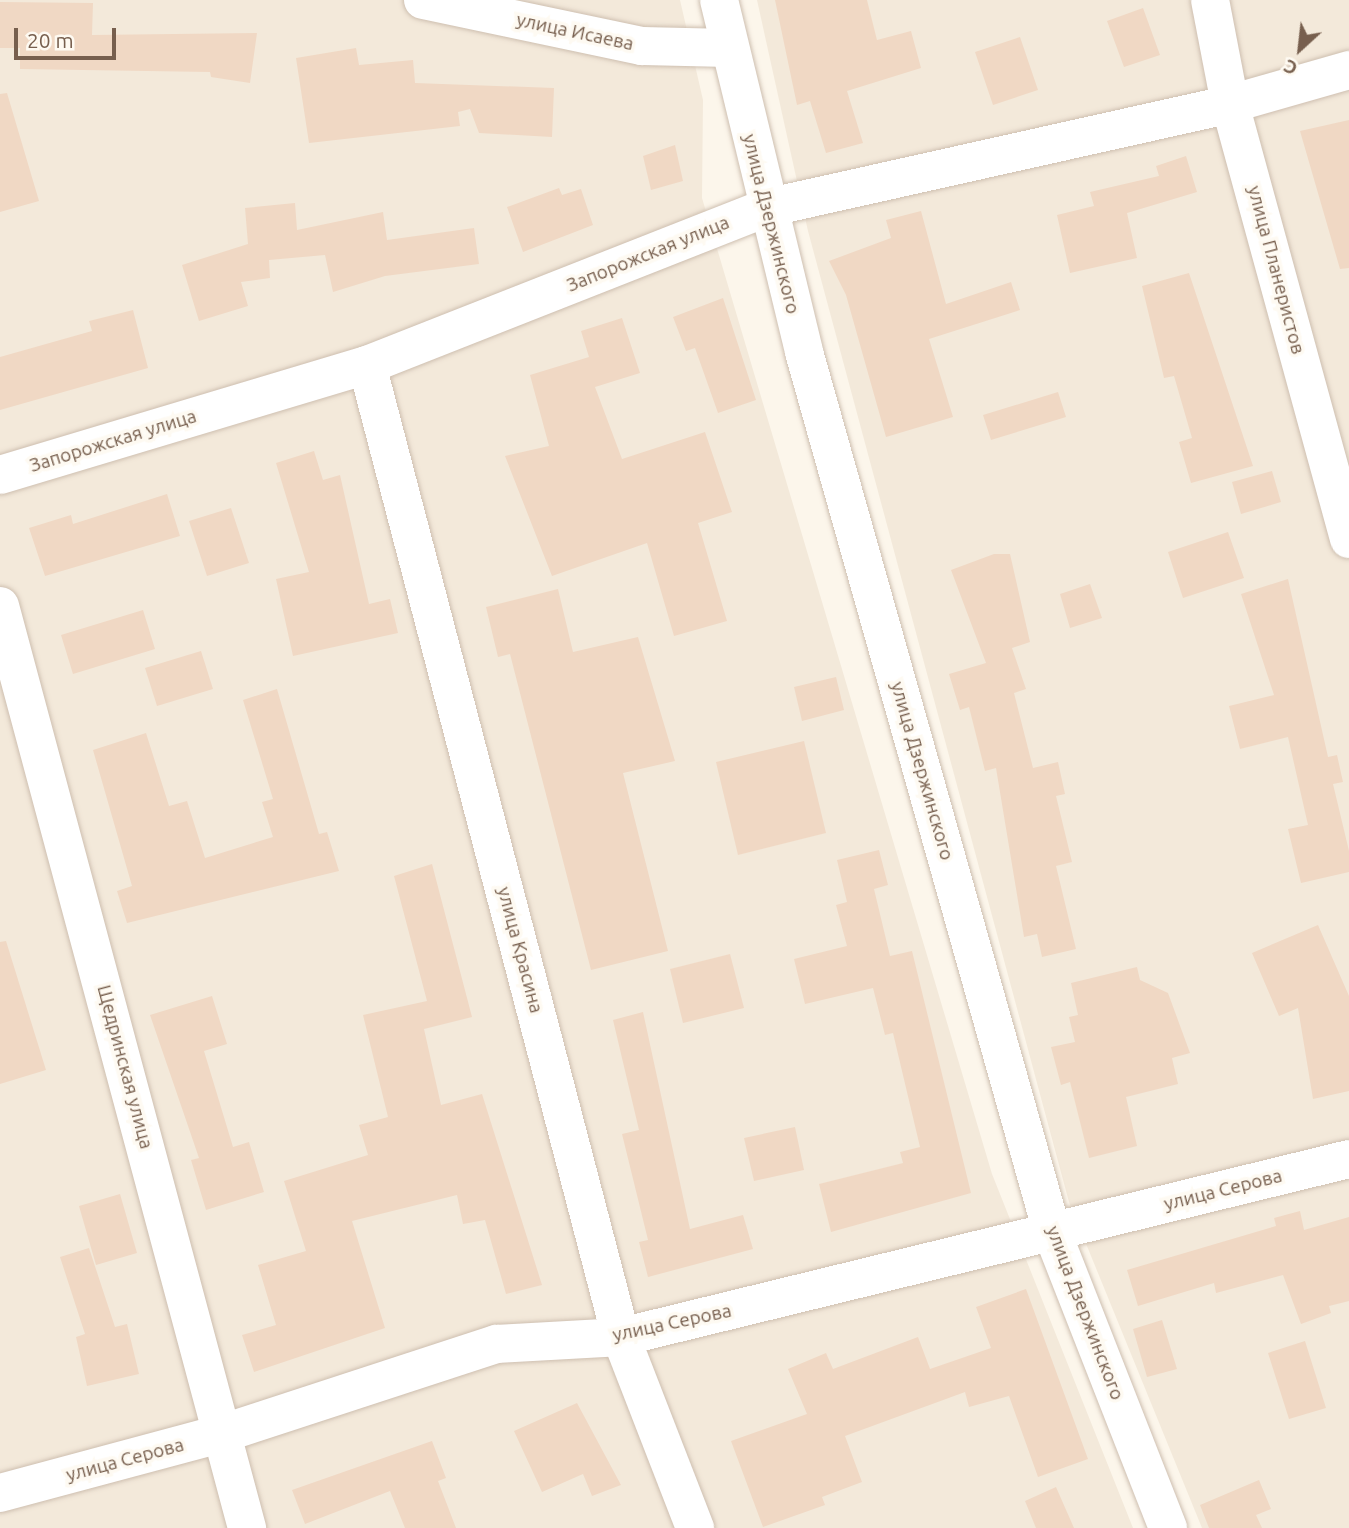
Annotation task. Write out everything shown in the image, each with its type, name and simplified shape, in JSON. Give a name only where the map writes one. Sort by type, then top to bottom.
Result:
[{"type":"street","name":"улица Исаева","points":[[423,0],[642,46],[729,48]]},
{"type":"street","name":"улица Дзержинского","points":[[719,0],[766,208],[1052,1232],[1168,1528]]},
{"type":"street","name":"улица Планеристов","points":[[1210,0],[1230,104],[1349,539]]},
{"type":"street","name":"Запорожская улица","points":[[0,475],[367,365],[766,208],[1230,104],[1349,70]]},
{"type":"street","name":"улица Красина","points":[[367,365],[621,1337],[695,1528]]},
{"type":"street","name":"Щедринская улица","points":[[0,606],[225,1433],[247,1528]]},
{"type":"street","name":"улица Серова","points":[[0,1493],[225,1433],[498,1344],[621,1337],[1349,1159]]},
{"type":"shaded area","points":[[0,0],[680,0],[703,100],[702,198],[992,1174],[1133,1528],[0,1528]]},
{"type":"shaded area","points":[[757,0],[1349,0],[1349,1528],[1202,1528],[1069,1202],[808,231]]},
{"type":"building","points":[[775,0],[867,0],[877,40],[911,31],[921,68],[847,91],[863,143],[826,153],[810,101],[797,105]]},
{"type":"building","points":[[0,2],[93,3],[92,35],[257,33],[250,83],[211,77],[210,72],[20,69],[20,48],[0,48]]},
{"type":"building","points":[[1143,8],[1160,55],[1124,67],[1107,21]]},
{"type":"building","points":[[1020,37],[1038,90],[993,105],[975,52]]},
{"type":"building","points":[[356,48],[359,65],[413,60],[415,83],[554,88],[552,137],[479,133],[470,109],[458,112],[460,126],[309,143],[296,58]]},
{"type":"building","points":[[7,93],[39,201],[0,212],[0,94]]},
{"type":"building","points":[[1349,120],[1349,268],[1340,269],[1300,131]]},
{"type":"building","points":[[675,145],[683,181],[651,190],[643,156]]},
{"type":"building","points":[[1186,156],[1197,192],[1127,213],[1137,258],[1070,273],[1057,215],[1094,206],[1090,192],[1159,176],[1156,166]]},
{"type":"building","points":[[559,188],[562,195],[581,189],[593,225],[523,252],[507,207]]},
{"type":"building","points":[[295,203],[297,230],[383,212],[387,240],[474,228],[479,264],[385,276],[333,292],[325,255],[269,260],[270,278],[241,282],[248,306],[199,321],[182,265],[248,244],[245,208]]},
{"type":"building","points":[[921,211],[946,304],[1011,282],[1020,310],[929,339],[953,417],[886,437],[846,295],[829,261],[891,238],[886,220]]},
{"type":"building","points":[[1189,273],[1253,466],[1191,483],[1179,442],[1192,438],[1174,376],[1164,378],[1142,286]]},
{"type":"building","points":[[723,298],[756,400],[718,413],[695,348],[686,351],[673,317]]},
{"type":"building","points":[[133,310],[148,368],[0,410],[0,357],[92,331],[89,321]]},
{"type":"building","points":[[622,318],[640,373],[595,387],[622,459],[705,432],[732,512],[698,523],[727,621],[674,636],[647,543],[552,576],[505,456],[549,446],[530,375],[589,357],[581,331]]},
{"type":"building","points":[[1058,392],[1066,417],[991,440],[983,415]]},
{"type":"building","points":[[314,451],[323,480],[340,475],[369,604],[390,599],[398,633],[293,656],[276,579],[309,572],[276,463]]},
{"type":"building","points":[[1272,471],[1281,502],[1241,514],[1232,482]]},
{"type":"building","points":[[167,494],[180,536],[45,576],[29,528],[71,515],[73,524]]},
{"type":"building","points":[[231,508],[249,563],[207,576],[189,521]]},
{"type":"building","points":[[1228,532],[1244,578],[1183,598],[1168,552]]},
{"type":"building","points":[[994,554],[1010,554],[1030,642],[1012,648],[1026,689],[1014,693],[1033,768],[1058,762],[1065,794],[1056,796],[1072,862],[1056,866],[1076,949],[1042,957],[1037,934],[1024,937],[996,768],[985,771],[969,707],[960,710],[949,674],[986,663],[951,570]]},
{"type":"building","points":[[1288,579],[1328,757],[1337,755],[1343,782],[1333,784],[1349,851],[1349,872],[1301,883],[1288,829],[1308,825],[1288,737],[1240,749],[1229,706],[1274,695],[1241,594]]},
{"type":"building","points":[[1090,584],[1102,618],[1070,628],[1060,594]]},
{"type":"building","points":[[558,589],[573,652],[638,637],[675,761],[623,773],[668,951],[591,970],[510,654],[498,657],[486,607]]},
{"type":"building","points":[[143,610],[155,649],[73,674],[61,635]]},
{"type":"building","points":[[201,651],[213,689],[157,706],[145,668]]},
{"type":"building","points":[[836,677],[844,710],[802,721],[794,687]]},
{"type":"building","points":[[277,689],[319,834],[327,832],[339,871],[127,923],[117,891],[132,886],[93,750],[146,733],[169,806],[187,801],[205,858],[273,837],[262,802],[273,799],[243,700]]},
{"type":"building","points":[[804,741],[826,833],[738,855],[716,762]]},
{"type":"building","points":[[879,850],[888,885],[874,889],[890,956],[912,951],[971,1193],[831,1232],[819,1184],[903,1163],[900,1152],[920,1147],[893,1033],[885,1035],[873,988],[805,1004],[794,959],[847,946],[836,905],[847,902],[837,860]]},
{"type":"building","points":[[432,864],[472,1017],[424,1029],[441,1105],[482,1094],[542,1285],[506,1294],[485,1220],[463,1224],[457,1195],[352,1221],[385,1328],[254,1372],[242,1335],[276,1325],[258,1265],[306,1251],[284,1181],[368,1155],[359,1125],[388,1117],[363,1015],[427,1001],[394,876]]},
{"type":"building","points":[[1318,925],[1349,996],[1349,1091],[1313,1099],[1298,1008],[1279,1016],[1252,953]]},
{"type":"building","points":[[6,941],[46,1070],[0,1084],[0,942]]},
{"type":"building","points":[[730,954],[744,1008],[683,1023],[670,969]]},
{"type":"building","points":[[1137,967],[1140,980],[1168,993],[1190,1053],[1172,1058],[1178,1084],[1126,1097],[1137,1146],[1089,1158],[1070,1082],[1061,1085],[1051,1047],[1075,1042],[1069,1017],[1078,1015],[1071,983]]},
{"type":"building","points":[[212,996],[227,1044],[204,1051],[233,1147],[249,1142],[264,1192],[206,1210],[191,1160],[199,1158],[150,1015]]},
{"type":"building","points":[[643,1012],[690,1229],[743,1215],[753,1249],[648,1277],[639,1242],[648,1240],[622,1134],[639,1130],[613,1020]]},
{"type":"building","points":[[795,1127],[804,1170],[754,1181],[744,1138]]},
{"type":"building","points":[[120,1194],[137,1253],[96,1265],[79,1206]]},
{"type":"building","points":[[1300,1211],[1304,1230],[1349,1217],[1349,1301],[1329,1306],[1331,1313],[1301,1324],[1283,1275],[1216,1293],[1214,1283],[1138,1306],[1127,1270],[1276,1226],[1274,1218]]},
{"type":"building","points":[[89,1248],[115,1327],[127,1324],[139,1374],[87,1386],[76,1337],[85,1334],[60,1257]]},
{"type":"building","points":[[1026,1289],[1088,1459],[1038,1477],[1009,1396],[969,1407],[965,1392],[845,1436],[862,1482],[822,1497],[825,1505],[763,1527],[731,1441],[807,1414],[788,1369],[826,1353],[833,1369],[918,1337],[930,1369],[991,1348],[976,1307]]},
{"type":"building","points":[[1162,1320],[1177,1369],[1147,1377],[1133,1329]]},
{"type":"building","points":[[1305,1341],[1326,1408],[1289,1419],[1268,1353]]},
{"type":"building","points":[[577,1403],[621,1485],[592,1496],[583,1474],[542,1492],[514,1431]]},
{"type":"building","points":[[432,1441],[446,1478],[438,1481],[456,1528],[405,1528],[390,1491],[305,1524],[292,1490]]},
{"type":"building","points":[[1259,1480],[1271,1509],[1256,1515],[1262,1528],[1209,1528],[1200,1505]]},
{"type":"building","points":[[1056,1487],[1074,1528],[1036,1528],[1025,1501]]}]
